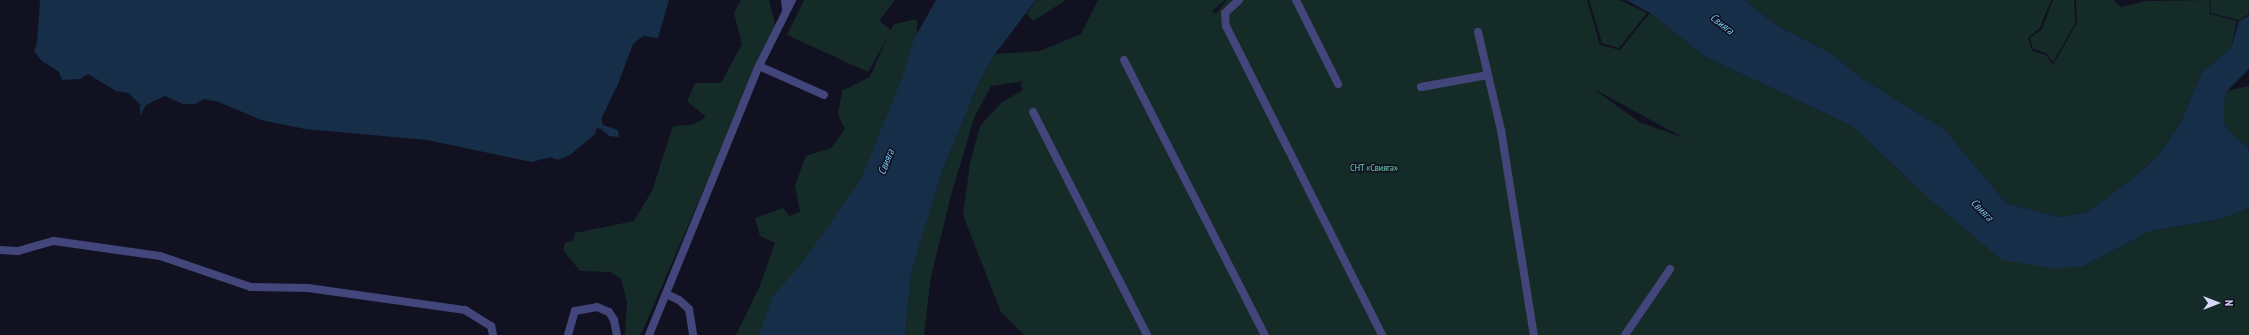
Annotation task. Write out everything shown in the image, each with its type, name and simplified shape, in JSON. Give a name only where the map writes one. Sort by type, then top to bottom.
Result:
[{"type":"street","points":[[785,0],[786,9]]},
{"type":"street","points":[[649,335],[759,66],[786,9],[792,0]]},
{"type":"street","points":[[1239,0],[1226,13],[1226,26],[1382,335]]},
{"type":"street","points":[[1296,0],[1338,84]]},
{"type":"street","points":[[1478,32],[1501,130],[1534,335]]},
{"type":"street","points":[[1124,60],[1265,335]]},
{"type":"street","points":[[759,66],[824,95]]},
{"type":"street","points":[[1421,87],[1488,75]]},
{"type":"street","points":[[1033,112],[1147,335]]},
{"type":"street","points":[[0,250],[18,251],[54,241],[160,256],[251,287],[308,288],[465,310],[491,326],[492,335]]},
{"type":"street","points":[[1625,335],[1670,268]]},
{"type":"street","points":[[666,294],[679,300],[689,309],[693,335]]},
{"type":"street","points":[[568,335],[575,311],[597,307],[612,316],[617,335]]},
{"type":"green space","points":[[741,0],[769,0],[775,24],[643,330],[640,335],[625,335],[627,302],[621,279],[610,272],[580,271],[563,250],[565,243],[573,241],[575,233],[634,221],[652,191],[673,126],[692,125],[706,117],[687,101],[695,83],[721,83],[742,44],[734,13]]},
{"type":"green space","points":[[804,0],[895,0],[879,21],[891,30],[894,24],[917,19],[916,68],[875,163],[763,335],[736,335],[759,288],[775,243],[760,236],[755,218],[783,208],[789,216],[800,212],[795,185],[806,156],[831,148],[845,129],[838,115],[842,91],[870,77],[888,36],[868,72],[787,35]]},
{"type":"green space","points":[[1036,0],[1066,0],[1033,21],[1027,14]]},
{"type":"green space","name":"СНТ «Свияга»","points":[[1098,0],[1225,0],[1212,11],[1216,14],[1227,0],[1587,0],[1600,45],[1620,50],[1650,13],[1706,57],[1852,126],[1926,196],[2084,266],[2150,231],[2221,219],[2249,208],[2249,335],[1024,335],[1001,312],[963,215],[970,163],[980,126],[1001,103],[1023,90],[1020,84],[1024,81],[991,86],[974,118],[951,195],[931,277],[924,335],[905,335],[911,273],[942,172],[979,82],[995,54],[1040,51],[1081,34]],"holes":[[[1594,89],[1684,138],[1639,122]]]},
{"type":"green space","points":[[1589,0],[1620,0],[1647,13],[1619,48],[1602,43]]},
{"type":"green space","points":[[1745,0],[2051,0],[2040,28],[2028,38],[2032,51],[2046,55],[2053,65],[2077,23],[2076,0],[2113,0],[2121,7],[2147,1],[2209,0],[2210,14],[2237,21],[2231,48],[2202,72],[2180,124],[2159,155],[2131,180],[2087,212],[2059,217],[2006,203],[1945,130],[1863,79],[1829,52],[1776,25]]},
{"type":"green space","points":[[2053,0],[2074,0],[2075,24],[2053,62],[2046,53],[2033,49],[2030,38],[2042,29]]},
{"type":"green space","points":[[2210,0],[2249,0],[2249,14],[2239,20],[2211,13]]},
{"type":"green space","points":[[2249,86],[2249,147],[2232,135],[2224,123],[2224,102],[2227,91]]},
{"type":"water","points":[[40,0],[669,0],[658,38],[643,36],[633,44],[618,84],[601,119],[603,125],[618,130],[619,137],[609,136],[601,129],[597,128],[595,134],[570,155],[558,160],[550,157],[532,162],[427,140],[305,129],[261,120],[219,102],[204,99],[195,104],[183,104],[165,96],[146,105],[140,116],[140,104],[128,93],[116,91],[88,74],[80,79],[62,80],[59,72],[42,61],[34,51],[37,43]]},
{"type":"water","name":"Свияга","points":[[936,0],[1036,0],[995,54],[979,82],[942,172],[911,273],[905,335],[759,335],[773,296],[803,262],[861,179],[902,78],[914,39]]},
{"type":"water","name":"Свияга","points":[[1626,0],[1745,0],[1776,25],[1829,52],[1863,79],[1945,130],[2006,203],[2059,217],[2087,212],[2131,180],[2159,155],[2180,124],[2202,72],[2231,48],[2239,21],[2249,16],[2249,69],[2227,91],[2224,102],[2224,123],[2232,135],[2249,147],[2249,208],[2221,219],[2150,231],[2084,266],[2056,269],[2002,260],[1926,196],[1852,126],[1706,57],[1650,13]]}]
